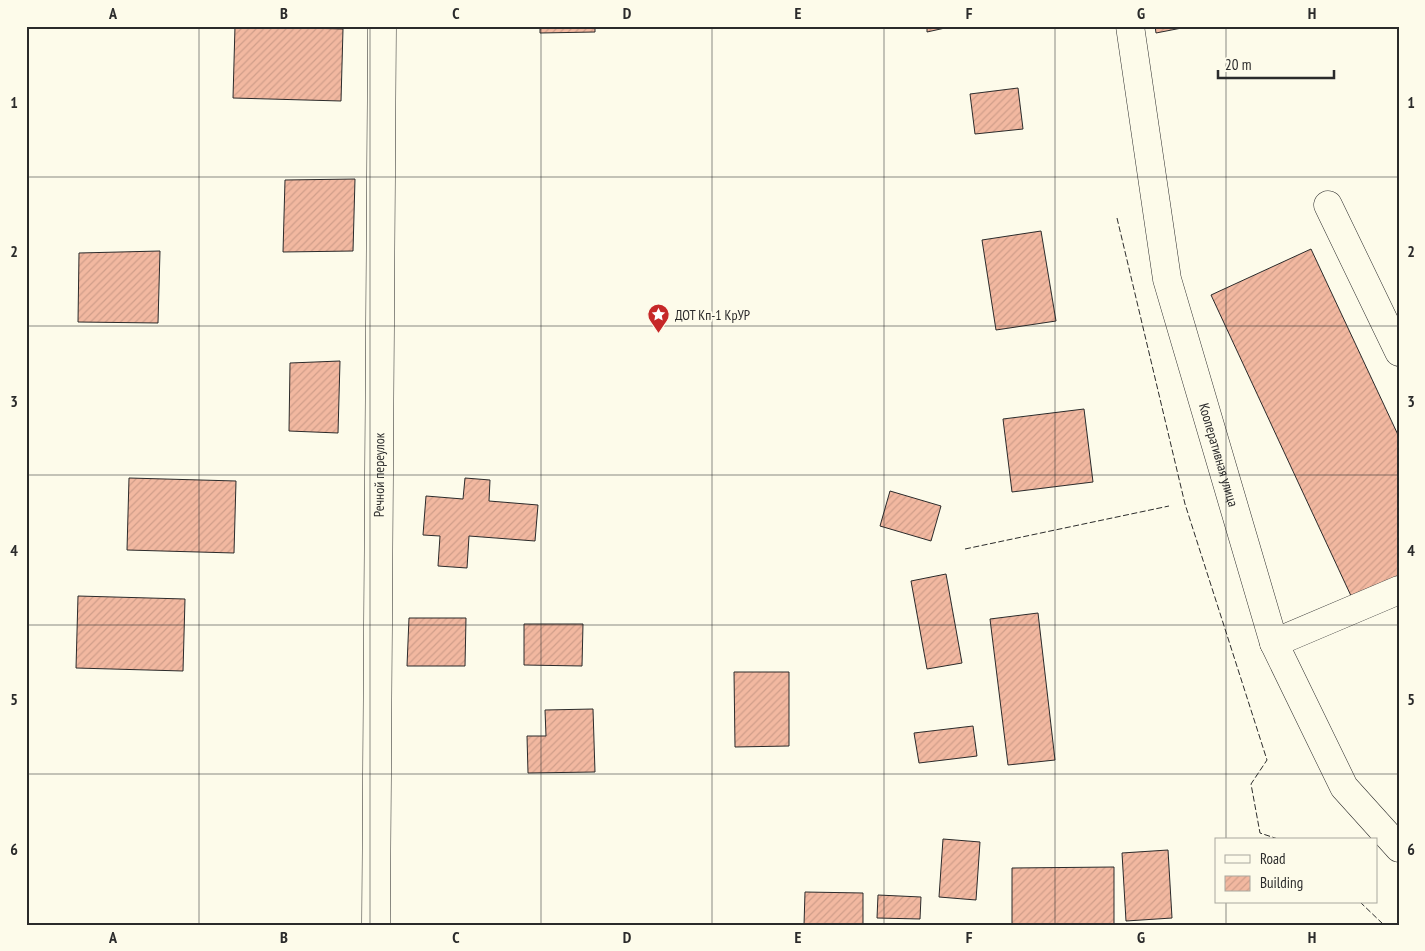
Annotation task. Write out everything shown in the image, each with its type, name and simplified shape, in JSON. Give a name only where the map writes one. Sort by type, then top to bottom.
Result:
[{"type":"street","name":"Речной переулок","points":[[376,925],[382,26]]},
{"type":"street","name":"Кооперативная улица","points":[[1130,26],[1167,279],[1274,643],[1344,787],[1399,848]]},
{"type":"street","points":[[1328,205],[1399,352]]},
{"type":"street","points":[[1274,643],[1399,590]]},
{"type":"building","points":[[235,26],[343,29],[341,101],[233,98]]},
{"type":"building","points":[[540,26],[595,26],[595,32],[540,33]]},
{"type":"building","points":[[927,26],[954,26],[927,32]]},
{"type":"building","points":[[1155,26],[1192,26],[1156,33]]},
{"type":"building","points":[[1018,88],[1023,129],[975,134],[970,94]]},
{"type":"building","points":[[355,179],[353,251],[283,252],[285,180]]},
{"type":"building","points":[[1041,231],[1056,321],[996,330],[982,240]]},
{"type":"building","points":[[1311,249],[1399,437],[1399,577],[1352,598],[1211,295]]},
{"type":"building","points":[[160,251],[158,323],[78,322],[79,253]]},
{"type":"building","points":[[340,361],[338,433],[289,431],[290,363]]},
{"type":"building","points":[[1084,409],[1093,482],[1012,492],[1003,419]]},
{"type":"building","points":[[129,478],[236,481],[234,553],[127,550]]},
{"type":"building","points":[[465,478],[490,480],[489,501],[538,505],[535,541],[469,536],[467,568],[438,566],[440,536],[423,535],[426,496],[463,499]]},
{"type":"building","points":[[890,491],[941,506],[931,541],[880,526]]},
{"type":"building","points":[[946,574],[962,663],[927,669],[911,581]]},
{"type":"building","points":[[78,596],[185,599],[183,671],[76,668]]},
{"type":"building","points":[[1038,613],[1055,760],[1008,765],[990,619]]},
{"type":"building","points":[[409,618],[466,618],[465,666],[407,666]]},
{"type":"building","points":[[524,624],[583,624],[582,666],[524,665]]},
{"type":"building","points":[[734,672],[789,672],[789,746],[735,747]]},
{"type":"building","points":[[593,709],[595,772],[528,773],[527,736],[546,736],[545,710]]},
{"type":"building","points":[[973,726],[977,756],[919,763],[914,733]]},
{"type":"building","points":[[943,839],[980,842],[976,900],[939,897]]},
{"type":"building","points":[[1168,850],[1172,918],[1126,921],[1122,853]]},
{"type":"building","points":[[1114,867],[1114,925],[1012,925],[1012,868]]},
{"type":"building","points":[[805,892],[863,893],[863,925],[804,925]]},
{"type":"building","points":[[878,895],[921,897],[920,919],[877,918]]},
{"type":"fence","points":[[1117,218],[1185,504],[1267,760],[1251,784],[1260,833],[1275,838]]},
{"type":"fence","points":[[965,549],[1169,506]]},
{"type":"fence","points":[[1362,904],[1384,925]]},
{"type":"place","name":"ДОТ Кп-1 КрУР","points":[[659,334]]}]
